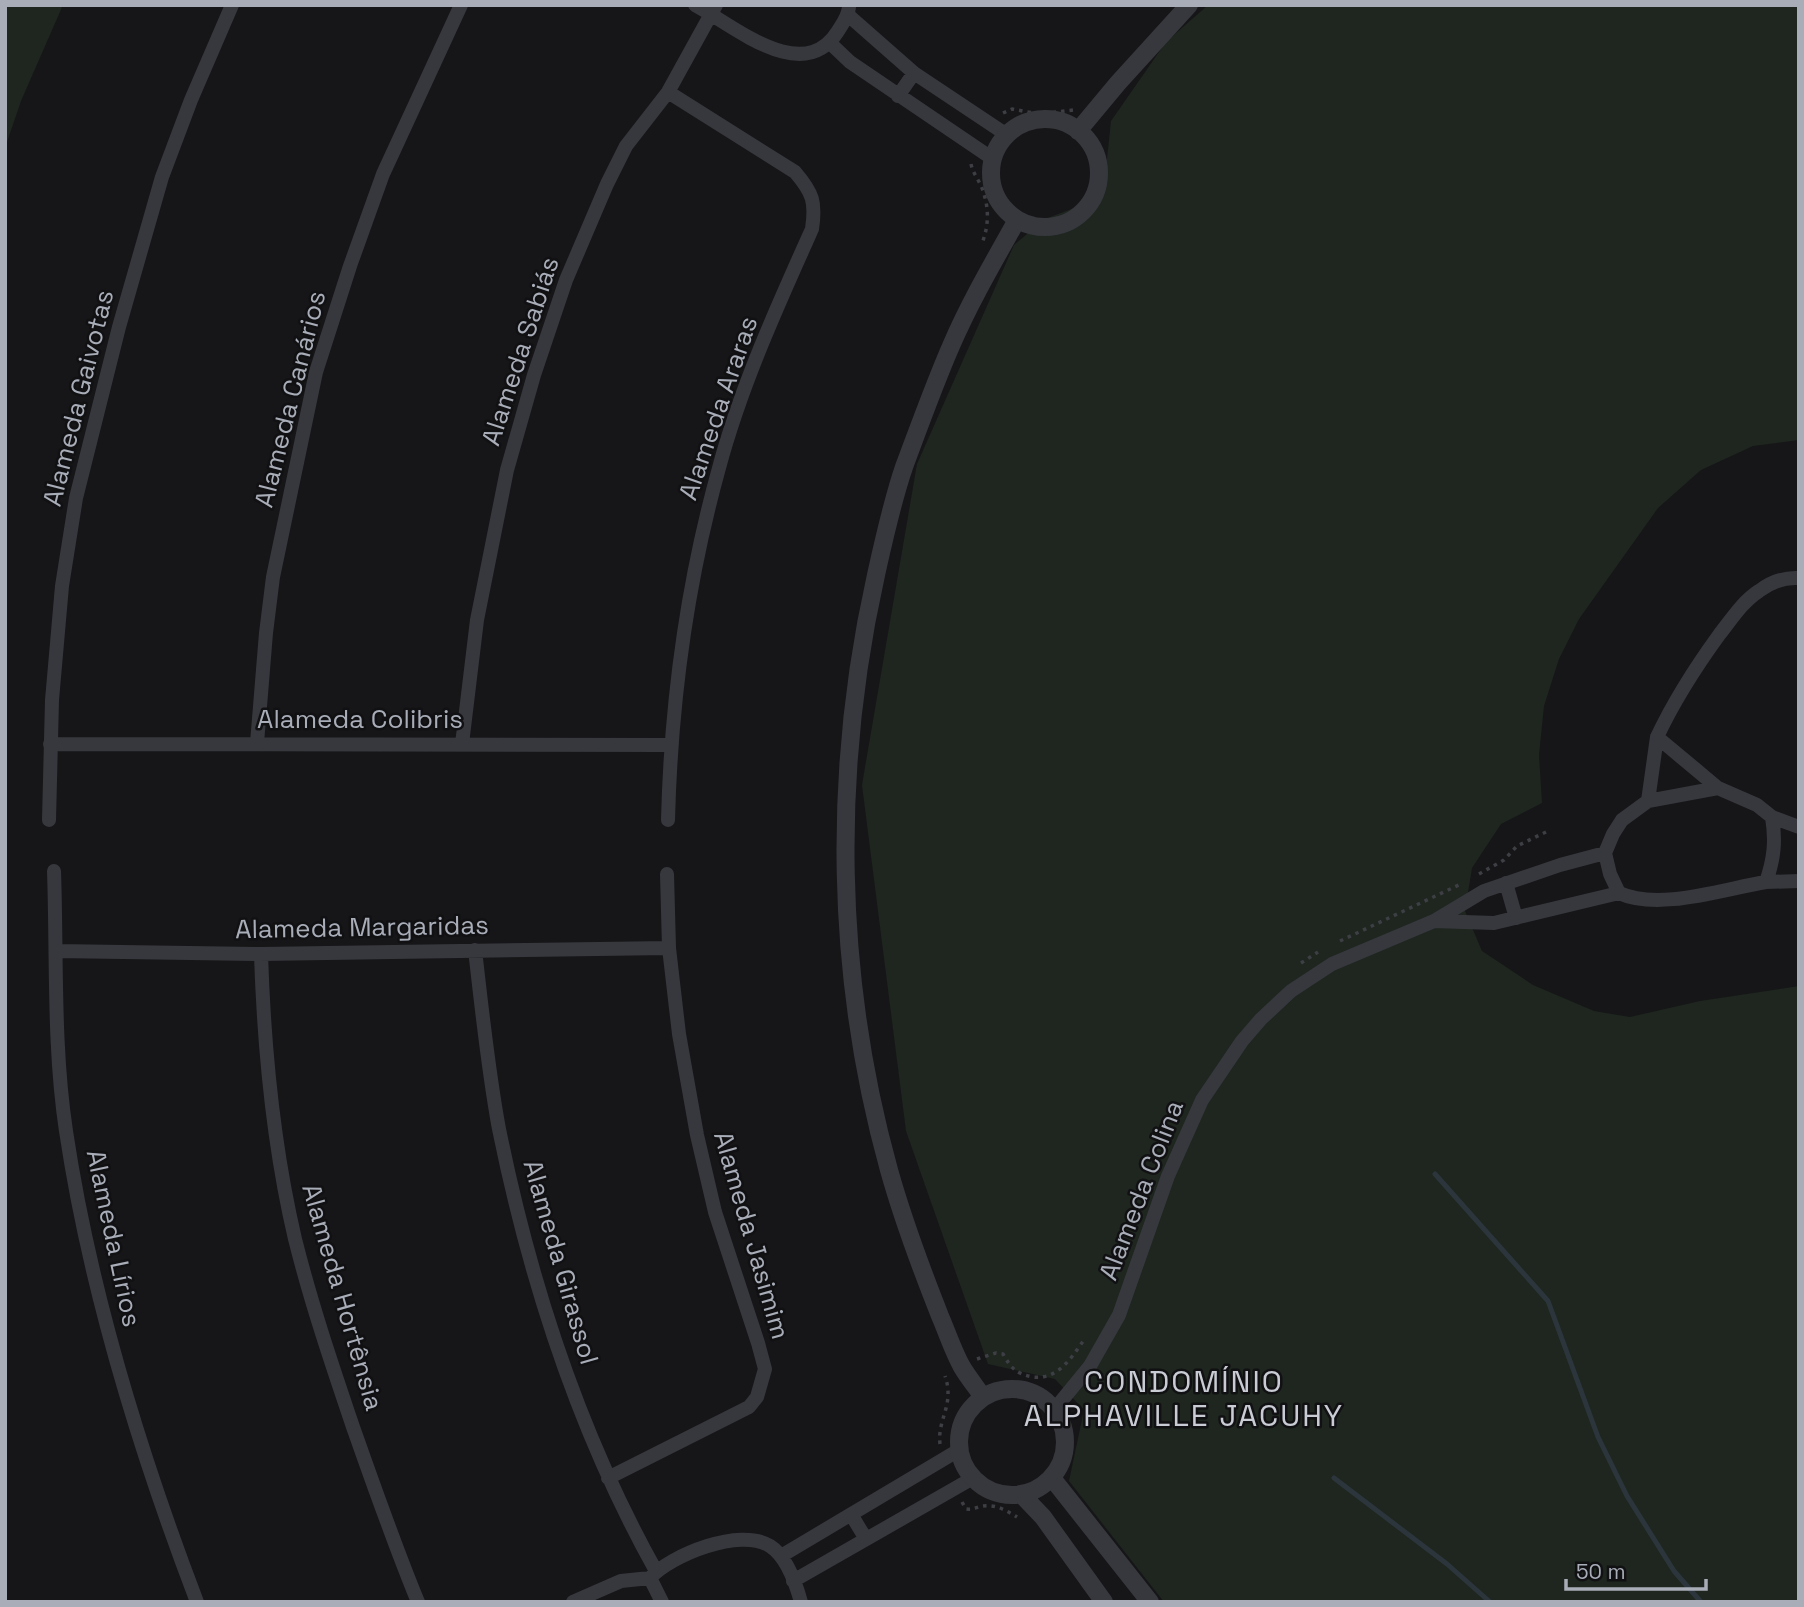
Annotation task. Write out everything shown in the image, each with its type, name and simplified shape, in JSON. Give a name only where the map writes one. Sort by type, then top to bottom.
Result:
[{"type":"street","name":"Alameda Gaivotas","points":[[49,820],[50,744],[62,586],[76,498],[118,327],[162,177],[191,100],[232,5]]},
{"type":"street","name":"Alameda Canários","points":[[257,743],[273,576],[316,372],[383,174],[461,5]]},
{"type":"street","points":[[695,5],[714,10],[757,43],[786,53],[803,54],[830,43],[849,10],[914,73],[1007,135]]},
{"type":"street","points":[[1078,131],[1189,5]]},
{"type":"street","name":"Alameda Sabiás","points":[[462,744],[477,620],[507,470],[534,375],[566,280],[626,146],[668,92],[714,10]]},
{"type":"street","points":[[830,43],[850,62],[992,159]]},
{"type":"street","points":[[898,96],[914,73]]},
{"type":"street","name":"Alameda Araras","points":[[668,92],[794,172],[808,188],[815,207],[812,229],[743,394],[719,467],[685,625],[670,745],[668,820]]},
{"type":"street","points":[[1042,120],[1068,124],[1078,131],[1088,141],[1098,166],[1099,179],[1089,204],[1080,214],[1056,226],[1043,228],[1017,220],[1003,208],[995,193],[991,176],[992,159],[1007,135],[1017,127],[1042,120]]},
{"type":"street","points":[[983,1398],[960,1365],[921,1269],[898,1200],[875,1116],[859,1032],[850,960],[845,813],[850,734],[866,622],[904,470],[951,346],[981,284],[1017,220]]},
{"type":"street","points":[[1648,801],[1657,737],[1672,705],[1692,673],[1737,611],[1759,590],[1785,578],[1799,578]]},
{"type":"street","points":[[1657,737],[1718,788],[1757,805],[1772,817],[1799,827]]},
{"type":"street","name":"Alameda Colibris","points":[[50,744],[670,745]]},
{"type":"street","points":[[1718,788],[1648,801],[1622,820],[1605,853],[1610,874],[1619,892],[1631,898],[1653,900],[1766,882],[1799,881]]},
{"type":"street","points":[[1766,882],[1774,850],[1772,817]]},
{"type":"street","name":"Alameda Colina","points":[[1054,1410],[1090,1366],[1119,1315],[1184,1137],[1202,1100],[1242,1041],[1291,991],[1332,964],[1434,921],[1484,891],[1605,853]]},
{"type":"street","name":"Alameda Lírios","points":[[54,871],[58,1048],[66,1129],[88,1242],[110,1336],[134,1420],[164,1517],[197,1602]]},
{"type":"street","name":"Alameda Jasimim","points":[[608,1479],[749,1407],[757,1397],[765,1369],[715,1212],[696,1135],[679,1034],[669,948],[667,874]]},
{"type":"street","points":[[1506,883],[1516,918]]},
{"type":"street","points":[[1434,921],[1494,923],[1619,892]]},
{"type":"street","name":"Alameda Margaridas","points":[[56,951],[261,954],[669,948]]},
{"type":"street","name":"Alameda Girassol","points":[[475,950],[499,1125],[513,1193],[536,1280],[567,1373],[608,1479],[653,1575],[662,1602]]},
{"type":"street","name":"Alameda Hortênsia","points":[[261,954],[263,1034],[269,1087],[295,1237],[325,1343],[398,1555],[418,1602]]},
{"type":"street","points":[[1021,1390],[1043,1399],[1054,1410],[1062,1422],[1065,1444],[1060,1465],[1052,1478],[1038,1489],[1021,1494],[1004,1494],[987,1489],[973,1478],[964,1465],[959,1450],[959,1435],[972,1407],[998,1391],[1021,1390]]},
{"type":"street","points":[[781,1556],[959,1450]]},
{"type":"street","points":[[793,1581],[973,1478]]},
{"type":"street","points":[[1052,1478],[1150,1602]]},
{"type":"street","points":[[1021,1494],[1043,1517],[1104,1602]]},
{"type":"street","points":[[852,1516],[866,1539]]},
{"type":"street","points":[[573,1602],[621,1581],[653,1575],[686,1555],[723,1541],[748,1539],[769,1545],[781,1556],[801,1602]]},
{"type":"path","points":[[986,121],[1012,109],[1039,114],[1076,110]]},
{"type":"path","points":[[974,147],[972,167],[984,191],[988,220],[977,253]]},
{"type":"shaded area","points":[[5,5],[63,5],[21,101],[5,148]]},
{"type":"shaded area","points":[[1208,5],[1799,5],[1799,440],[1753,446],[1701,470],[1658,508],[1579,619],[1559,659],[1544,706],[1539,755],[1542,803],[1501,824],[1472,868],[1465,911],[1482,951],[1533,985],[1594,1011],[1630,1017],[1700,1001],[1799,986],[1799,1602],[1164,1602],[1069,1481],[1084,1410],[1055,1379],[988,1364],[906,1131],[862,785],[917,464],[1014,245],[1045,219],[1103,197],[1111,121],[1166,42]]},
{"type":"waterway","points":[[1435,1174],[1548,1301],[1598,1437],[1627,1496],[1674,1571],[1701,1602]]},
{"type":"waterway","points":[[1334,1478],[1447,1564],[1490,1602]]},
{"type":"district","name":"CONDOMÍNIO ALPHAVILLE JACUHY","points":[[1184,1399]]}]
